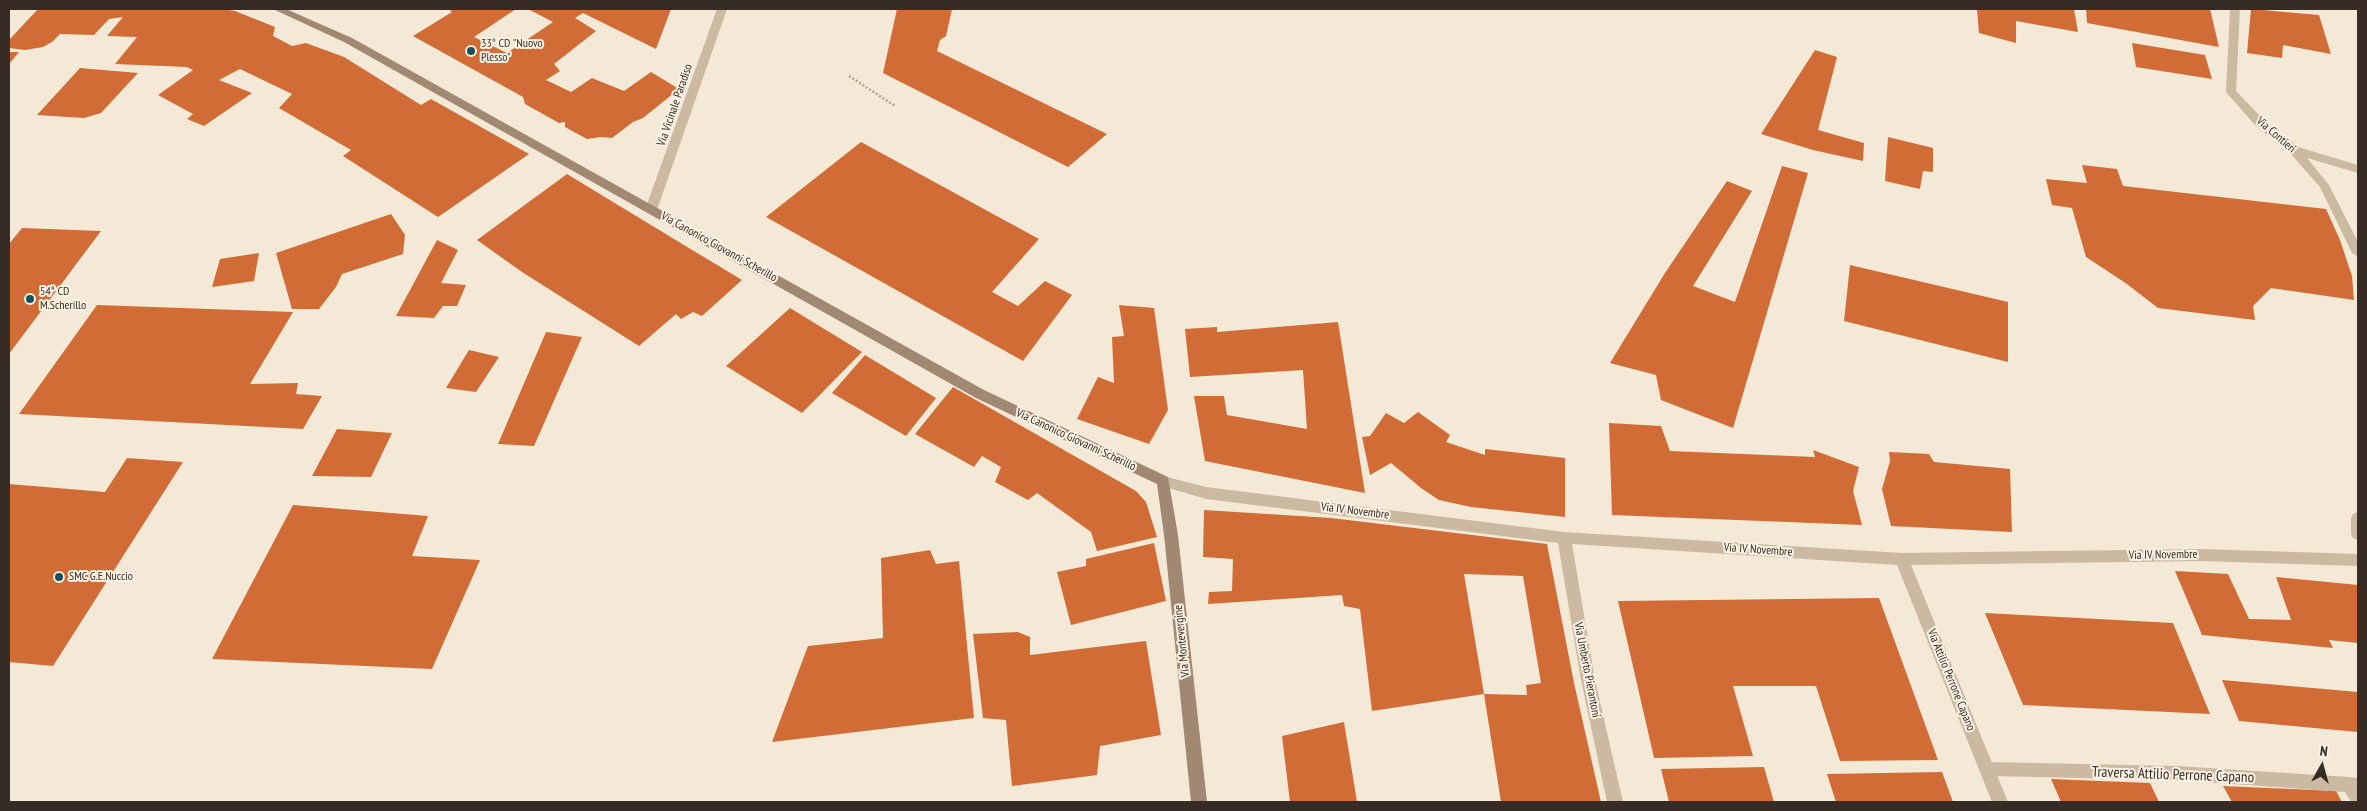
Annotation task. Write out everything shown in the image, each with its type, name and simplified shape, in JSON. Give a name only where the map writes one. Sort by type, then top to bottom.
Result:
[{"type":"street","name":"Via Canonico Giovanni Scherillo","points":[[278,9],[348,40],[980,394],[1163,481]]},
{"type":"street","name":"Via Vicinale Paradiso","points":[[651,210],[722,9]]},
{"type":"street","name":"Via Contieri","points":[[2235,9],[2231,92],[2259,122],[2294,150],[2324,185],[2358,253]]},
{"type":"street","points":[[2294,150],[2358,170]]},
{"type":"street","name":"Via IV Novembre","points":[[1163,481],[1206,493],[1564,538],[1902,559],[2200,555],[2358,560]]},
{"type":"street","name":"Via Montevergine","points":[[1163,481],[1171,534],[1199,802]]},
{"type":"street","points":[[2358,518],[2358,534]]},
{"type":"street","name":"Via Umberto Pierantoni","points":[[1564,538],[1588,680],[1615,802]]},
{"type":"street","name":"Via Attilio Perrone Capano","points":[[1902,559],[2000,802]]},
{"type":"street","name":"Traversa Attilio Perrone Capano","points":[[1987,769],[2177,773],[2354,785]]},
{"type":"street","points":[[2354,785],[2358,800]]},
{"type":"path","points":[[848,76],[895,106]]},
{"type":"building","points":[[38,9],[222,9],[235,11],[275,27],[273,36],[292,46],[306,43],[344,57],[421,105],[431,99],[529,154],[438,217],[343,156],[351,150],[279,108],[292,94],[240,69],[219,80],[252,93],[204,126],[187,119],[193,114],[158,95],[193,70],[187,67],[115,64],[137,37],[107,36],[123,17],[109,19],[94,35],[60,34],[43,47],[25,50],[9,48],[9,40]]},
{"type":"building","name":"33° CD \"Nuovo Plesso\"","points":[[449,9],[516,9],[474,37],[507,53],[553,22],[528,9],[671,9],[656,49],[583,13],[575,18],[596,31],[554,64],[560,71],[546,80],[571,92],[592,78],[624,91],[651,72],[679,89],[643,118],[633,122],[612,138],[587,139],[565,127],[565,122],[559,123],[525,104],[523,97],[413,36],[452,12]]},
{"type":"building","points":[[897,9],[952,9],[946,36],[940,40],[937,51],[1107,134],[1068,167],[883,73]]},
{"type":"building","points":[[1977,9],[2074,9],[2078,32],[2016,21],[2016,43],[1979,33]]},
{"type":"building","points":[[2086,9],[2210,9],[2219,47],[2087,23]]},
{"type":"building","points":[[2251,9],[2319,15],[2331,54],[2283,45],[2282,58],[2247,53]]},
{"type":"building","points":[[2132,43],[2205,55],[2212,79],[2136,67]]},
{"type":"building","points":[[1815,50],[1837,57],[1818,130],[1864,143],[1863,161],[1813,150],[1761,134]]},
{"type":"building","points":[[9,52],[19,52],[9,64]]},
{"type":"building","points":[[80,68],[138,73],[101,113],[84,118],[37,115]]},
{"type":"building","points":[[1888,137],[1933,148],[1933,172],[1923,171],[1920,189],[1885,181]]},
{"type":"building","points":[[861,142],[1039,239],[992,292],[1018,306],[1045,281],[1072,295],[1023,361],[766,217]]},
{"type":"building","points":[[2082,165],[2117,169],[2123,186],[2326,209],[2340,240],[2352,276],[2354,300],[2271,288],[2253,306],[2255,320],[2158,308],[2127,284],[2086,257],[2072,208],[2052,205],[2046,179],[2087,183]]},
{"type":"building","points":[[1782,166],[1808,173],[1733,428],[1661,400],[1656,375],[1610,363],[1665,273],[1727,181],[1752,191],[1693,286],[1735,302]]},
{"type":"building","points":[[567,174],[742,280],[702,316],[693,312],[681,319],[676,314],[639,346],[522,272],[477,240]]},
{"type":"building","points":[[391,214],[405,235],[403,254],[342,274],[336,287],[319,309],[292,309],[276,253]]},
{"type":"building","name":"54° CD M.Scherillo","points":[[22,228],[101,231],[9,354],[9,244]]},
{"type":"building","points":[[437,240],[458,250],[441,283],[466,285],[457,306],[443,306],[434,318],[396,316]]},
{"type":"building","points":[[259,253],[254,281],[212,287],[220,259]]},
{"type":"building","points":[[1850,265],[2008,302],[2008,362],[1844,321]]},
{"type":"building","points":[[97,305],[293,312],[250,384],[298,383],[296,394],[322,396],[303,429],[19,414]]},
{"type":"building","points":[[1119,305],[1154,308],[1168,410],[1149,444],[1077,419],[1098,377],[1114,383],[1112,337],[1124,336]]},
{"type":"building","points":[[790,308],[862,352],[802,413],[726,366]]},
{"type":"building","points":[[1338,322],[1365,493],[1205,461],[1194,396],[1224,396],[1227,415],[1307,429],[1303,370],[1190,377],[1185,329],[1217,327],[1217,332]]},
{"type":"building","points":[[546,332],[582,337],[534,446],[498,444]]},
{"type":"building","points":[[469,350],[499,357],[476,392],[446,388]]},
{"type":"building","points":[[865,355],[936,398],[906,436],[832,393]]},
{"type":"building","points":[[953,387],[1136,491],[1146,502],[1157,537],[1097,551],[1091,532],[1037,493],[1028,500],[995,482],[1001,467],[982,456],[974,467],[915,434]]},
{"type":"building","points":[[1418,412],[1450,435],[1446,442],[1485,455],[1485,449],[1565,458],[1565,517],[1471,507],[1439,500],[1391,463],[1370,475],[1362,437],[1370,436],[1386,413],[1404,423]]},
{"type":"building","points":[[1609,423],[1661,426],[1670,451],[1815,457],[1813,450],[1859,467],[1853,491],[1862,525],[1612,515]]},
{"type":"building","points":[[337,429],[392,433],[371,477],[312,476]]},
{"type":"building","points":[[1889,452],[1929,454],[1934,462],[2010,469],[2012,532],[1891,526],[1882,489],[1890,461]]},
{"type":"building","name":"SMC G.E.Nuccio","points":[[127,458],[183,462],[53,666],[9,662],[9,484],[105,492]]},
{"type":"building","points":[[293,505],[428,516],[412,556],[480,560],[432,669],[212,659]]},
{"type":"building","points":[[1204,510],[1331,518],[1547,544],[1574,683],[1601,802],[1501,802],[1484,694],[1372,711],[1360,609],[1344,606],[1342,595],[1208,604],[1209,592],[1232,591],[1233,559],[1203,557]],"holes":[[[1464,574],[1523,576],[1541,683],[1526,685],[1527,695],[1484,694]]]},
{"type":"building","points":[[1154,543],[1166,601],[1071,625],[1057,572],[1086,566],[1086,559]]},
{"type":"building","points":[[930,550],[936,564],[959,561],[974,718],[772,742],[808,646],[883,638],[881,558]]},
{"type":"building","points":[[2175,571],[2228,574],[2249,619],[2291,620],[2276,577],[2358,585],[2358,643],[2329,640],[2333,648],[2202,635]]},
{"type":"building","points":[[1879,598],[1938,760],[1840,761],[1816,686],[1733,686],[1753,756],[1654,758],[1618,601]]},
{"type":"building","points":[[1985,613],[2173,623],[2210,714],[2023,705]]},
{"type":"building","points":[[1018,632],[1030,637],[1030,655],[1146,641],[1161,735],[1100,746],[1097,775],[1012,786],[1006,720],[983,718],[973,634]]},
{"type":"building","points":[[2222,680],[2358,692],[2358,732],[2239,721]]},
{"type":"building","points":[[1344,722],[1357,802],[1290,802],[1282,736]]},
{"type":"building","points":[[1764,767],[1774,802],[1669,802],[1661,769]]},
{"type":"building","points":[[1942,772],[1953,802],[1836,802],[1827,774]]},
{"type":"building","points":[[2051,779],[2150,783],[2159,802],[2061,802]]},
{"type":"building","points":[[2223,786],[2336,791],[2342,802],[2232,802]]},
{"type":"place","name":"33° CD \"Nuovo Plesso\"","points":[[471,51]]},
{"type":"place","name":"54° CD M.Scherillo","points":[[30,299]]},
{"type":"place","name":"SMC G.E.Nuccio","points":[[59,577]]}]
